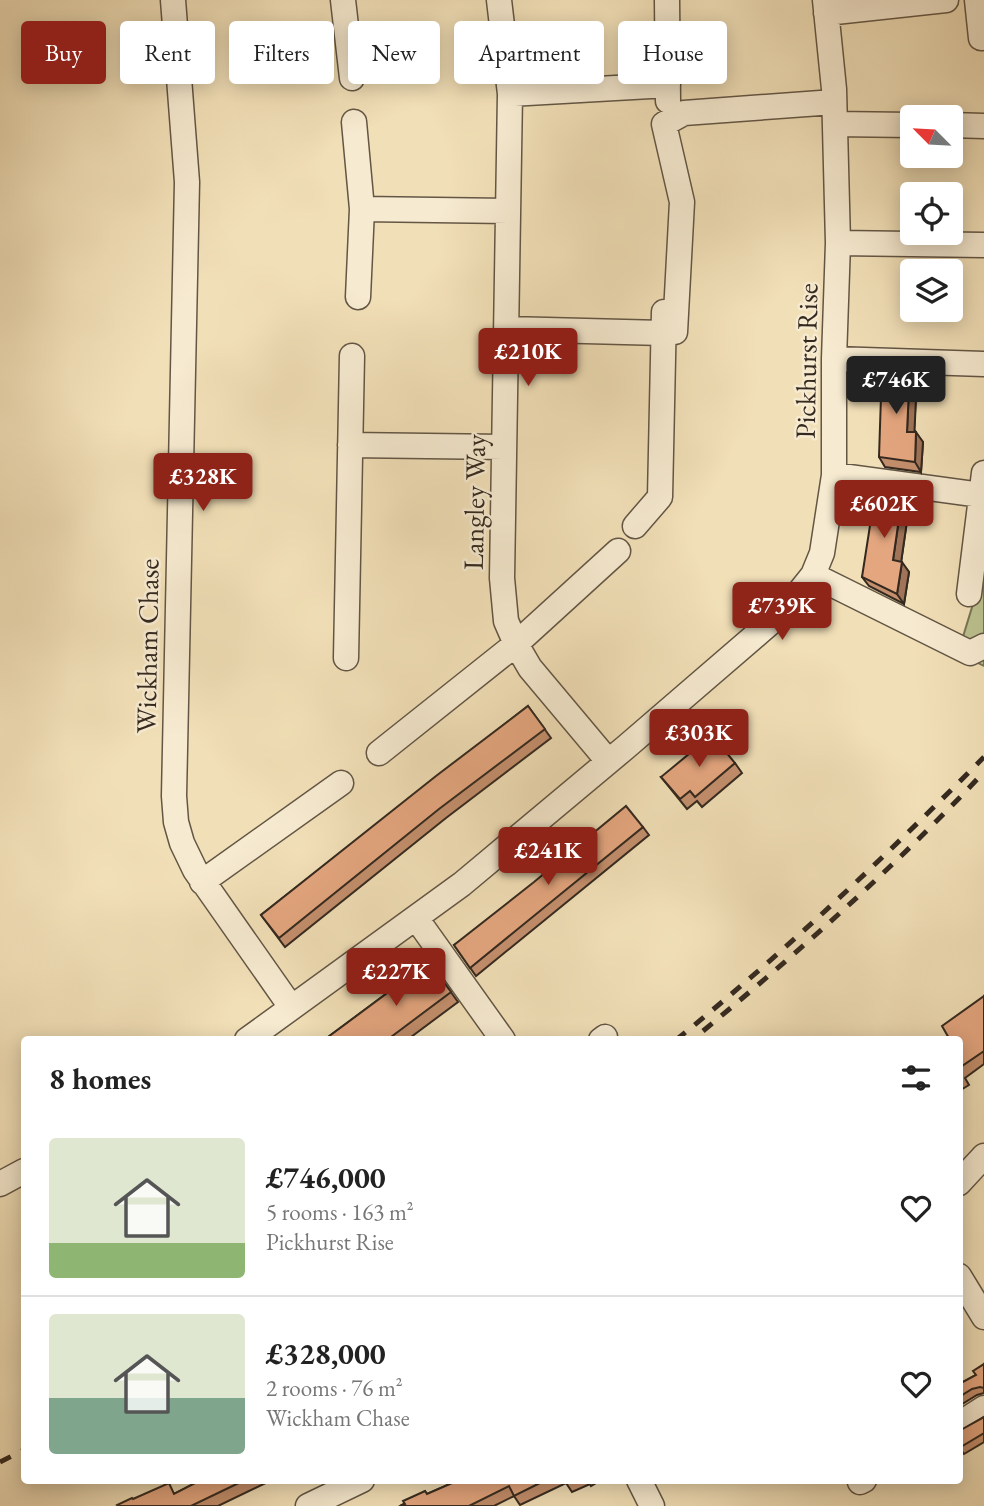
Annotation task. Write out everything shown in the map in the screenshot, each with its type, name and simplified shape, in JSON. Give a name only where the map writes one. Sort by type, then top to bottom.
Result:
[{"type":"street","name":"Wickham Chase","points":[[173,0],[187,182],[174,796],[176,822],[182,844],[202,882],[291,1007]]},
{"type":"street","points":[[343,0],[348,43]]},
{"type":"street","name":"Langley Way","points":[[499,0],[510,94],[502,578],[506,621],[530,668],[608,761]]},
{"type":"street","points":[[510,94],[668,96],[667,0]]},
{"type":"street","points":[[826,6],[946,0]]},
{"type":"street","points":[[977,0],[981,38]]},
{"type":"street","name":"Pickhurst Rise","points":[[252,1036],[462,884],[785,610],[813,575],[821,553],[834,475],[838,243],[834,113],[826,6]]},
{"type":"street","points":[[635,526],[660,498],[669,333],[682,202],[664,124],[684,113],[834,113],[900,123]]},
{"type":"street","points":[[354,122],[362,209],[358,296]]},
{"type":"street","points":[[963,125],[984,126]]},
{"type":"street","points":[[362,209],[508,211]]},
{"type":"street","points":[[665,241],[669,333]]},
{"type":"street","points":[[838,243],[984,245]]},
{"type":"street","points":[[506,329],[669,333]]},
{"type":"street","points":[[346,659],[352,356]]},
{"type":"street","points":[[834,359],[984,365]]},
{"type":"street","points":[[350,445],[504,447]]},
{"type":"street","points":[[834,475],[983,484],[970,594]]},
{"type":"street","points":[[379,753],[516,644],[618,551]]},
{"type":"street","points":[[813,575],[970,653],[984,646]]},
{"type":"street","points":[[202,882],[341,783]]},
{"type":"street","points":[[416,918],[500,1036]]},
{"type":"street","points":[[963,1180],[984,1156]]},
{"type":"street","points":[[0,1184],[21,1173]]},
{"type":"street","points":[[963,1283],[984,1317]]},
{"type":"street","points":[[963,1421],[984,1408]]},
{"type":"street","points":[[308,1506],[354,1484]]},
{"type":"street","points":[[641,1484],[652,1506]]},
{"type":"green space","points":[[984,568],[984,666],[958,653]]},
{"type":"building","points":[[882,366],[910,367],[907,432],[916,432],[915,462],[879,457]]},
{"type":"building","points":[[876,487],[903,491],[893,560],[902,562],[897,594],[862,577]]},
{"type":"building","points":[[528,706],[545,729],[439,809],[279,938],[261,915]]},
{"type":"building","points":[[712,735],[735,763],[695,797],[690,791],[680,799],[661,777]]},
{"type":"building","points":[[626,806],[643,827],[470,968],[454,945]]},
{"type":"building","points":[[429,962],[451,992],[392,1036],[329,1036]]},
{"type":"building","points":[[984,996],[984,1051],[963,1065],[963,1036],[948,1036],[942,1026]]},
{"type":"building","points":[[984,1364],[984,1388],[972,1389],[963,1395],[963,1382],[976,1375],[973,1371]]},
{"type":"building","points":[[984,1417],[984,1433],[963,1446],[963,1429]]},
{"type":"building","points":[[167,1484],[169,1484],[174,1494],[193,1484],[237,1484],[191,1506],[117,1505]]},
{"type":"building","points":[[450,1484],[538,1484],[514,1496],[509,1486],[469,1506],[400,1506],[405,1504],[403,1501],[425,1491],[427,1494]]},
{"type":"railway","points":[[681,1036],[834,903],[984,757]]},
{"type":"railway","points":[[703,1031],[848,906],[984,772]]},
{"type":"railway","points":[[0,1462],[21,1452]]}]
